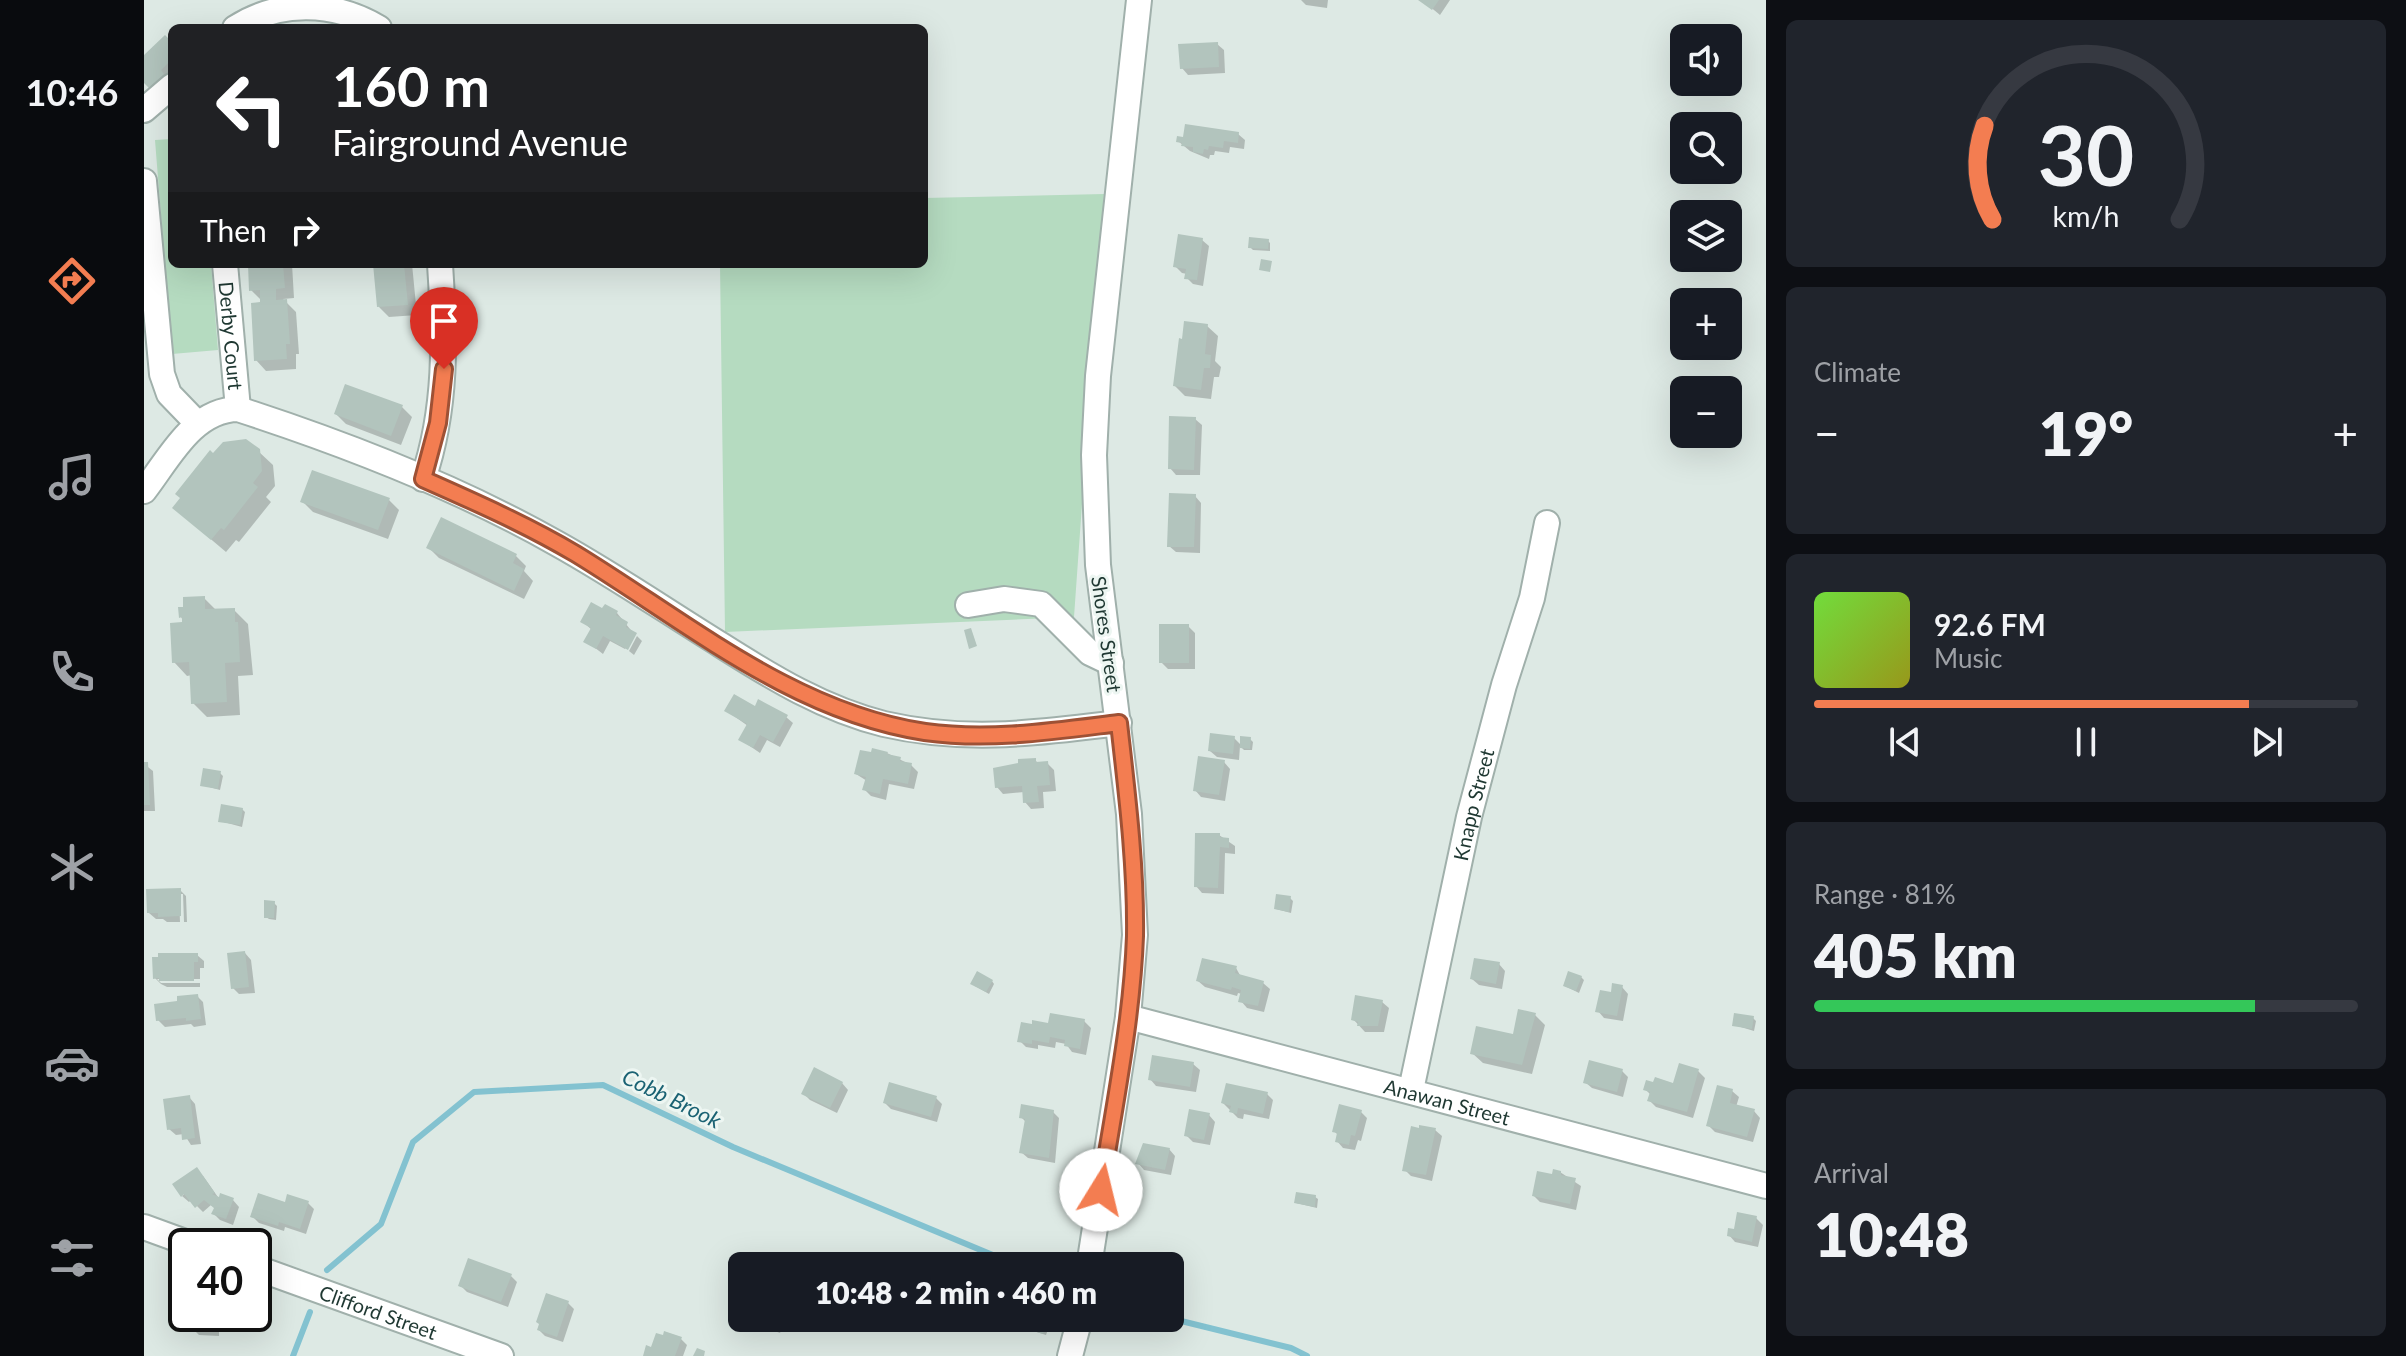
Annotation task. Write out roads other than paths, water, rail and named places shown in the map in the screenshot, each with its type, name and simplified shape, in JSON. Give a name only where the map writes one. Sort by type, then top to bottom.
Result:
[{"type":"street","name":"Shores Street","points":[[1091,1252],[1128,1017],[1134,949],[1131,840],[1098,565],[1095,429],[1098,376],[1139,0]]},
{"type":"street","points":[[241,24],[251,18],[296,6],[340,10],[372,24]]},
{"type":"street","points":[[144,110],[168,89]]},
{"type":"street","points":[[144,181],[162,374],[169,394],[197,423]]},
{"type":"street","name":"Derby Court","points":[[225,268],[238,409]]},
{"type":"street","points":[[423,479],[438,423],[442,394],[445,326],[440,268]]},
{"type":"street","points":[[144,491],[197,423],[215,413],[238,409],[423,479],[554,541],[771,677],[845,712],[904,728],[964,736],[1011,736],[1119,723]]},
{"type":"street","name":"Knapp Street","points":[[1411,1090],[1469,817],[1504,685],[1532,598],[1547,523]]},
{"type":"street","points":[[968,605],[1004,599],[1041,604],[1090,653],[1111,663]]},
{"type":"street","name":"Anawan Street","points":[[1128,1017],[1766,1186]]},
{"type":"street","points":[[144,1227],[168,1236]]},
{"type":"street","name":"Clifford Street","points":[[272,1273],[501,1356]]},
{"type":"street","points":[[1070,1356],[1076,1332]]},
{"type":"waterway","name":"Cobb Brook","points":[[327,1270],[381,1224],[413,1142],[474,1092],[603,1085],[733,1147],[985,1252]]},
{"type":"waterway","name":"Cobb Brook","points":[[293,1356],[310,1312]]},
{"type":"waterway","name":"Cobb Brook","points":[[1184,1322],[1291,1348],[1307,1356]]}]
